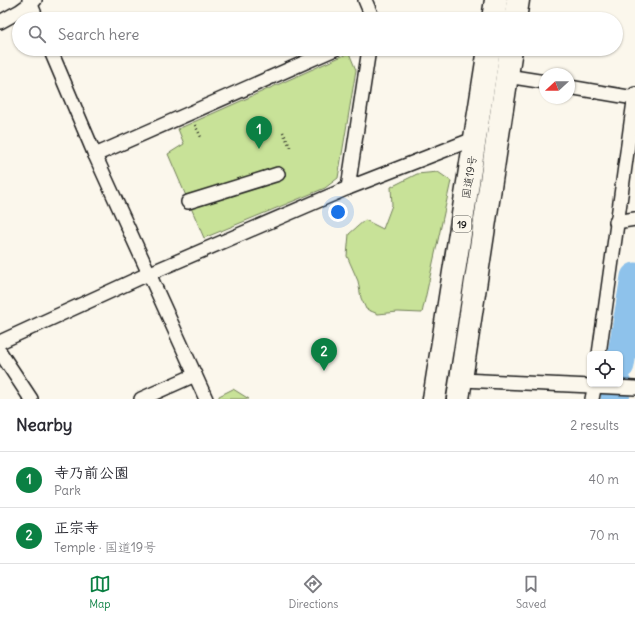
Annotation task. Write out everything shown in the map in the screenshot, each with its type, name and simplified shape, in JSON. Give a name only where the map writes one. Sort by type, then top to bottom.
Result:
[{"type":"highway","points":[[494,12],[496,0]]},
{"type":"highway","points":[[516,12],[518,0]]},
{"type":"highway","name":"国道19号","points":[[434,399],[488,56]]},
{"type":"highway","name":"国道19号","points":[[460,389],[510,56]]},
{"type":"street","points":[[365,0],[370,12]]},
{"type":"street","points":[[18,12],[32,1],[35,12]]},
{"type":"street","points":[[0,22],[12,15]]},
{"type":"street","points":[[53,56],[148,274],[206,399]]},
{"type":"street","points":[[95,155],[319,56]]},
{"type":"street","points":[[348,188],[368,56]]},
{"type":"street","points":[[507,76],[539,81]]},
{"type":"street","points":[[575,88],[634,98]]},
{"type":"street","points":[[599,351],[616,222],[635,94]]},
{"type":"street","points":[[0,342],[148,274],[348,188],[476,138]]},
{"type":"street","points":[[188,202],[278,174]]},
{"type":"street","points":[[616,222],[635,219]]},
{"type":"street","points":[[0,352],[31,399]]},
{"type":"street","points":[[142,399],[195,375]]},
{"type":"street","points":[[460,389],[587,385]]},
{"type":"street","points":[[592,399],[594,387]]},
{"type":"street","points":[[621,387],[635,388]]},
{"type":"path","points":[[283,132],[291,149]]},
{"type":"green space","points":[[342,56],[350,56],[356,70],[338,178],[325,188],[204,238],[168,154],[184,144],[178,129]]},
{"type":"green space","points":[[438,172],[451,181],[422,313],[398,312],[378,314],[366,309],[361,298],[358,281],[347,256],[349,234],[365,220],[383,229],[392,205],[391,187],[417,174]]},
{"type":"green space","points":[[233,389],[249,399],[219,399],[219,396]]},
{"type":"waterway","points":[[622,351],[635,277]]},
{"type":"waterway","points":[[615,399],[617,387]]},
{"type":"place","name":"寺乃前公園","points":[[259,149]]},
{"type":"place","name":"正宗寺","points":[[324,371]]}]
